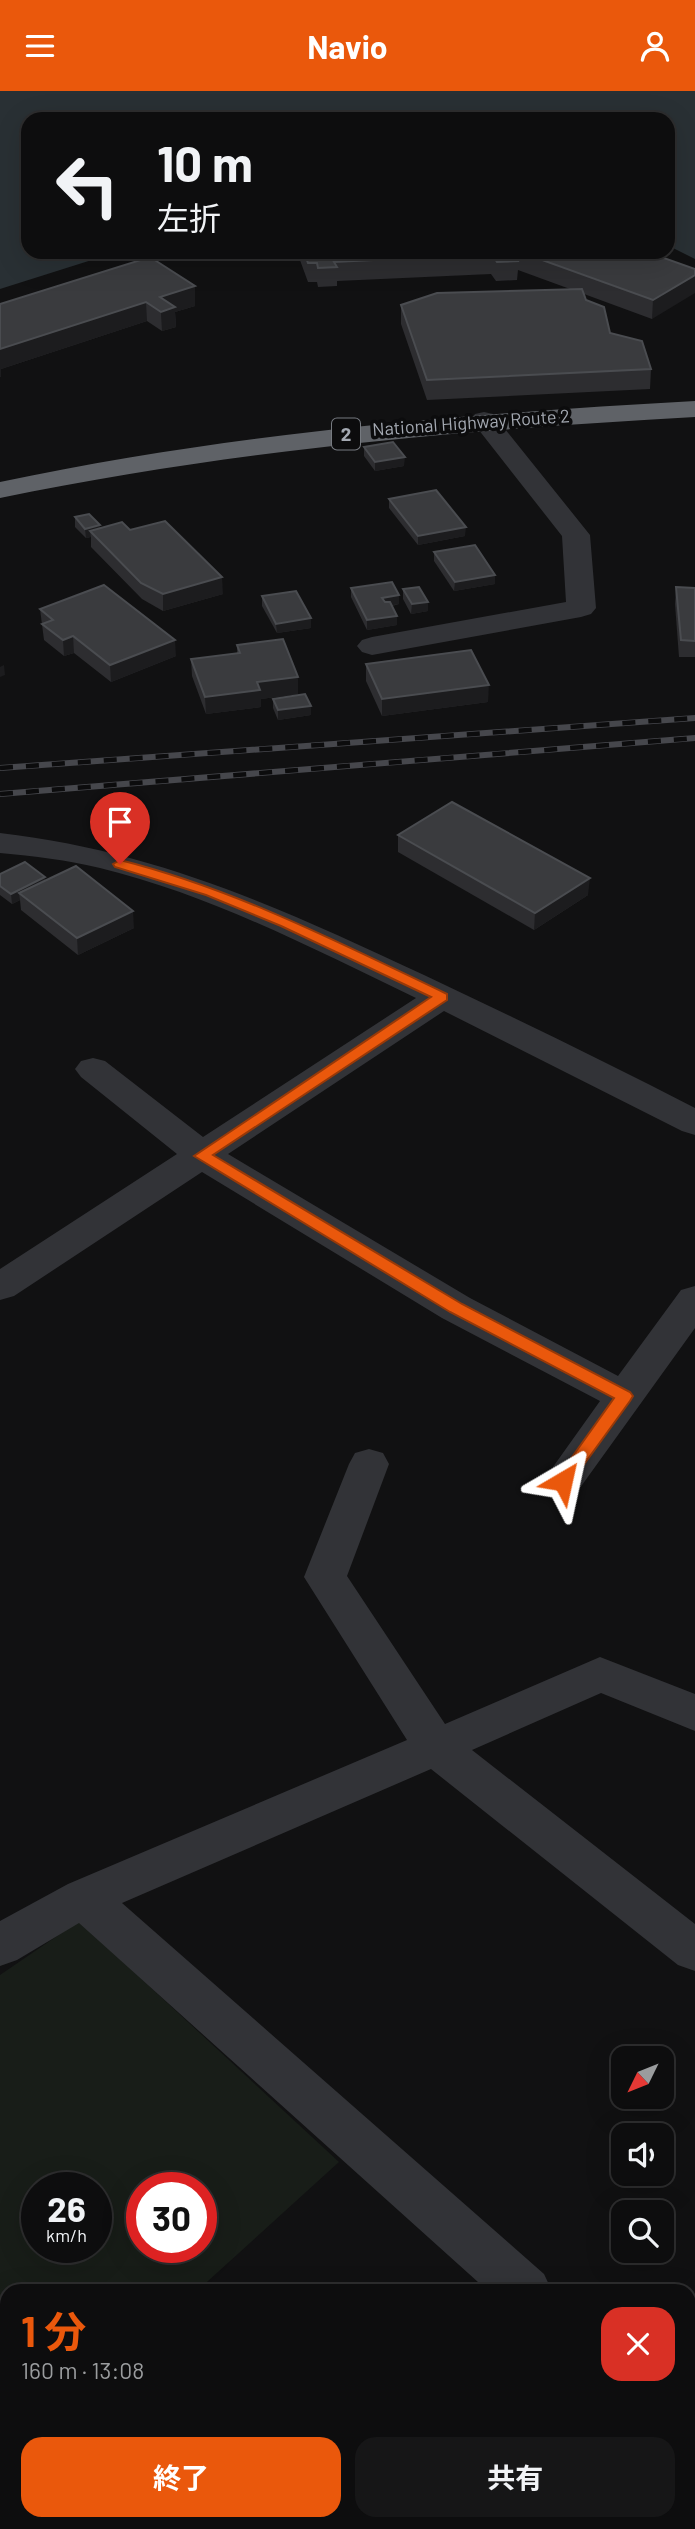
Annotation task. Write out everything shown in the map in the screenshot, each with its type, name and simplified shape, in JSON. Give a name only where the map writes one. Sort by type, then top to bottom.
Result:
[{"type":"highway","name":"National Highway Route 2","points":[[0,490],[77,472],[241,445],[484,421],[695,409]]},
{"type":"street","points":[[372,646],[581,608],[576,535],[484,421]]},
{"type":"street","points":[[0,843],[28,845],[120,864],[211,892],[286,923],[442,997],[608,1077],[695,1123]]},
{"type":"street","points":[[0,1287],[442,997]]},
{"type":"street","points":[[93,1069],[202,1156],[456,1308],[624,1396]]},
{"type":"street","points":[[563,1481],[695,1300]]},
{"type":"street","points":[[369,1464],[326,1577],[436,1747],[695,1951]]},
{"type":"street","points":[[0,1946],[40,1920],[84,1898],[600,1674],[695,1713]]},
{"type":"street","points":[[84,1898],[518,2284]]},
{"type":"shaded area","points":[[0,91],[695,91],[695,259],[675,249],[675,112],[21,112],[21,259],[95,259],[0,289]]},
{"type":"shaded area","points":[[79,1921],[339,2162],[205,2284],[0,2284],[0,1975]]},
{"type":"building","points":[[144,259],[153,259],[195,286],[160,297],[175,307],[161,312],[146,302],[0,349],[0,304]]},
{"type":"building","points":[[307,259],[393,259],[334,262],[337,267],[318,268],[317,263],[308,263]]},
{"type":"building","points":[[495,259],[518,261],[497,262]]},
{"type":"building","points":[[539,259],[667,259],[695,269],[695,275],[653,300]]},
{"type":"building","points":[[582,289],[586,300],[604,307],[610,333],[642,341],[651,369],[427,380],[401,305],[437,293]]},
{"type":"building","points":[[393,442],[405,457],[375,462],[364,447]]},
{"type":"building","points":[[436,490],[466,527],[418,536],[389,499]]},
{"type":"building","points":[[89,514],[100,525],[85,529],[75,517]]},
{"type":"building","points":[[165,521],[222,577],[163,594],[141,583],[90,531],[122,522],[130,530]]},
{"type":"building","points":[[475,545],[495,575],[455,582],[434,552]]},
{"type":"building","points":[[392,582],[399,595],[382,598],[385,602],[390,602],[397,616],[367,620],[351,588]]},
{"type":"building","points":[[104,585],[175,640],[110,665],[73,636],[63,640],[42,624],[53,620],[40,609]]},
{"type":"building","points":[[419,587],[428,602],[412,604],[403,589]]},
{"type":"building","points":[[676,587],[695,588],[695,641],[681,640]]},
{"type":"building","points":[[296,591],[311,618],[276,624],[262,596]]},
{"type":"building","points":[[283,639],[298,677],[257,682],[260,690],[205,697],[191,659],[240,653],[237,645]]},
{"type":"building","points":[[471,650],[489,685],[382,699],[366,664]]},
{"type":"building","points":[[305,694],[311,706],[278,710],[273,699]]},
{"type":"building","points":[[452,802],[590,878],[535,913],[398,835]]},
{"type":"building","points":[[25,862],[45,877],[11,894],[0,886],[0,874]]},
{"type":"building","points":[[76,866],[133,911],[77,938],[19,893]]},
{"type":"railway","points":[[0,768],[695,718]]},
{"type":"railway","points":[[0,794],[695,738]]},
{"type":"route","points":[[120,864],[211,892],[286,923],[442,997],[202,1156],[456,1308],[624,1396],[563,1481]]}]
